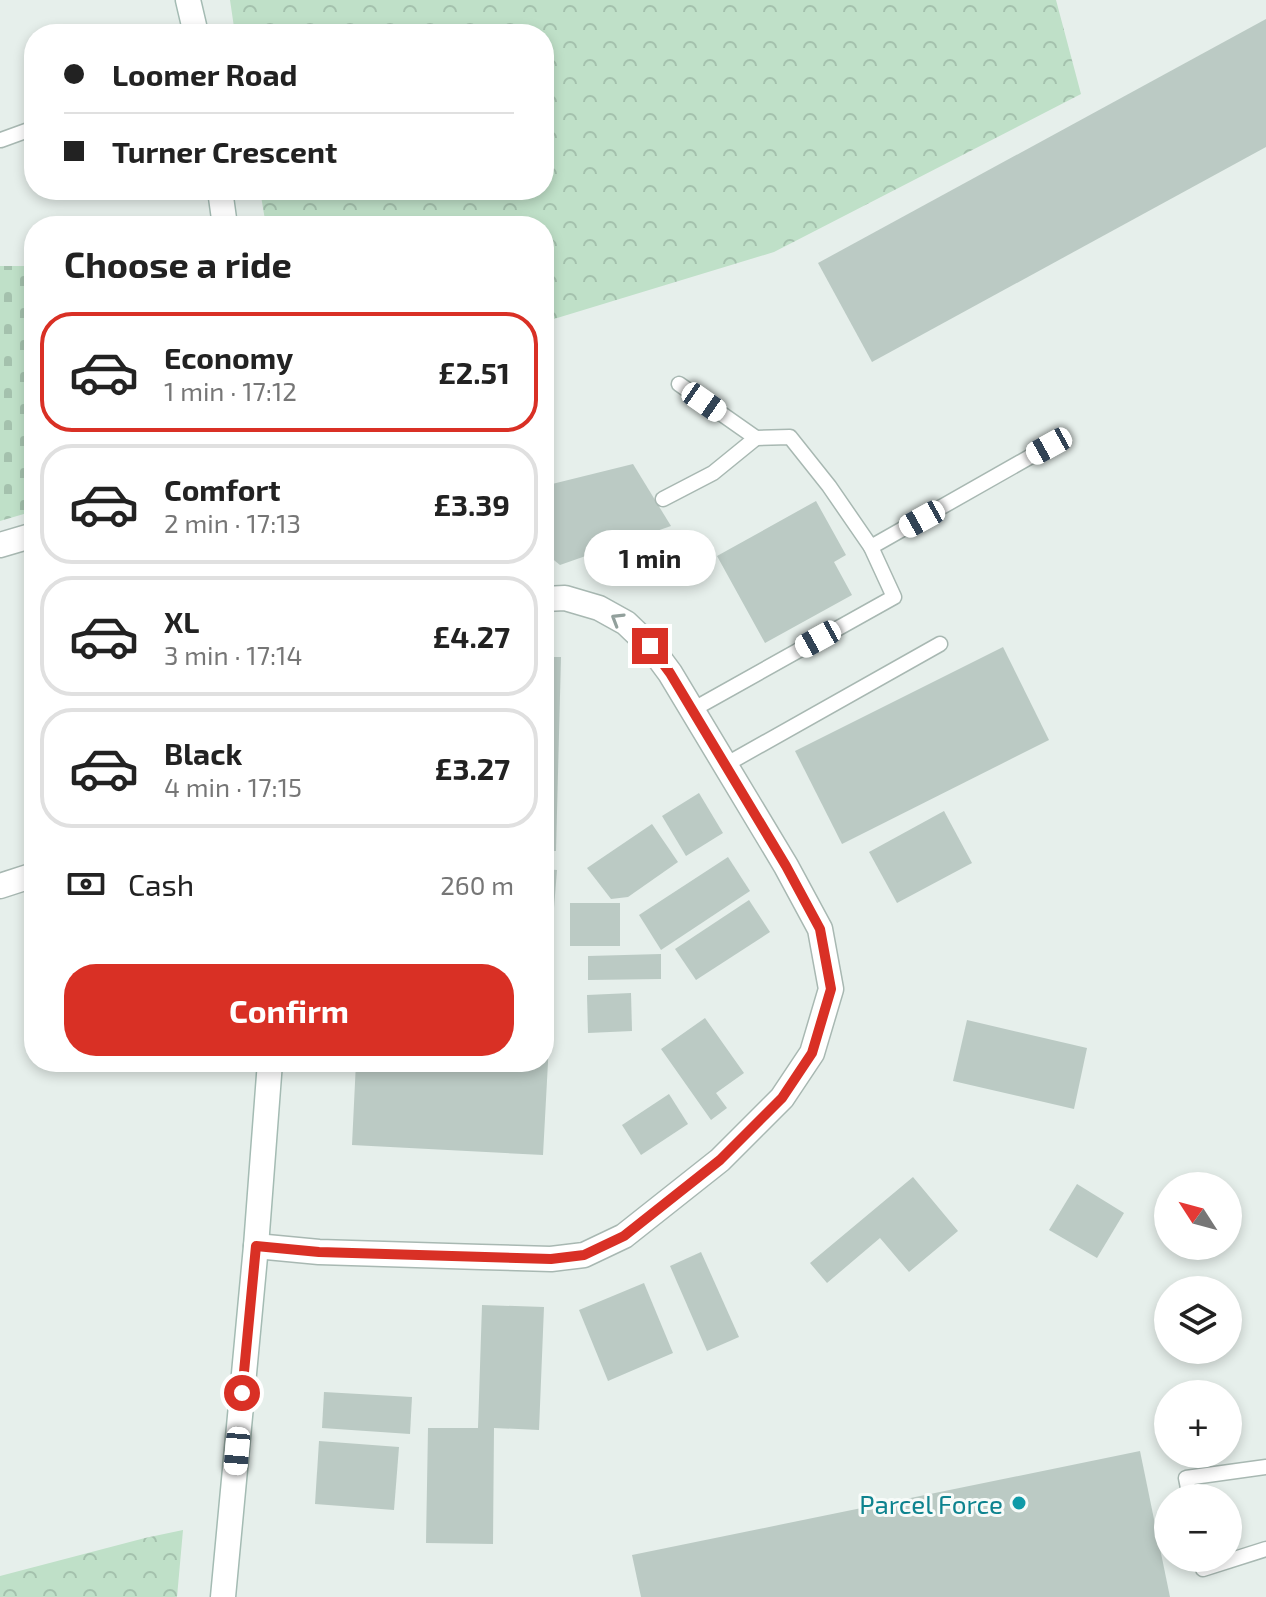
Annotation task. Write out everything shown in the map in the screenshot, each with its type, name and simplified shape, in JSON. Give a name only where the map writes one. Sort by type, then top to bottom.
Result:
[{"type":"street","points":[[188,0],[194,24]]},
{"type":"street","points":[[0,545],[24,538]]},
{"type":"street","points":[[256,1246],[319,1252],[509,1258],[551,1259],[584,1255],[624,1236],[720,1160],[782,1098],[812,1053],[831,989],[820,929],[786,866],[670,673],[650,646],[626,623],[599,608],[565,598],[554,599]]},
{"type":"street","points":[[0,886],[24,878]]},
{"type":"street","points":[[223,1597],[269,1072]]},
{"type":"lane","points":[[1,140],[24,132]]},
{"type":"lane","points":[[679,384],[756,438],[790,437],[871,547],[894,597],[692,710]]},
{"type":"lane","points":[[663,499],[713,473],[756,438]]},
{"type":"lane","points":[[871,547],[1049,446]]},
{"type":"lane","points":[[725,765],[940,644]]},
{"type":"lane","points":[[1187,1484],[1186,1478],[1266,1467]]},
{"type":"lane","points":[[1242,1557],[1266,1549]]},
{"type":"green space","points":[[230,0],[1056,0],[1081,94],[774,252],[554,319],[554,216],[264,216],[262,200],[554,200],[554,24],[234,24]]},
{"type":"green space","points":[[0,266],[24,266],[24,514],[0,521]]},
{"type":"green space","points":[[183,1530],[177,1597],[0,1597],[0,1576]]},
{"type":"building","points":[[1266,19],[1266,147],[872,362],[818,263]]},
{"type":"building","points":[[633,464],[671,526],[560,565],[554,560],[554,484]]},
{"type":"building","points":[[816,501],[846,555],[834,562],[852,595],[765,643],[717,556]]},
{"type":"building","points":[[1003,647],[1049,740],[842,844],[795,751]]},
{"type":"building","points":[[554,657],[561,657],[556,851]]},
{"type":"building","points":[[699,793],[723,833],[686,856],[662,816]]},
{"type":"building","points":[[944,811],[972,863],[897,903],[869,852]]},
{"type":"building","points":[[652,824],[678,862],[628,897],[611,899],[587,868]]},
{"type":"building","points":[[728,857],[750,891],[661,950],[639,915]]},
{"type":"building","points":[[554,870],[557,870],[554,908]]},
{"type":"building","points":[[749,900],[770,932],[696,980],[675,949]]},
{"type":"building","points":[[570,903],[620,903],[620,946],[570,946]]},
{"type":"building","points":[[661,954],[661,979],[588,980],[588,956]]},
{"type":"building","points":[[631,993],[632,1031],[588,1033],[587,995]]},
{"type":"building","points":[[705,1018],[744,1073],[716,1093],[727,1108],[711,1120],[661,1049]]},
{"type":"building","points":[[967,1020],[1087,1048],[1074,1109],[953,1081]]},
{"type":"building","points":[[356,1072],[547,1072],[543,1155],[352,1145]]},
{"type":"building","points":[[669,1094],[688,1124],[641,1155],[622,1125]]},
{"type":"building","points":[[913,1177],[958,1231],[909,1272],[880,1238],[827,1283],[810,1263]]},
{"type":"building","points":[[1077,1184],[1124,1213],[1097,1258],[1049,1230]]},
{"type":"building","points":[[701,1252],[739,1337],[707,1351],[670,1266]]},
{"type":"building","points":[[644,1283],[673,1353],[608,1381],[579,1310]]},
{"type":"building","points":[[482,1305],[544,1307],[539,1430],[494,1428],[493,1544],[426,1543],[428,1428],[478,1428]]},
{"type":"building","points":[[324,1392],[412,1397],[410,1434],[322,1428]]},
{"type":"building","points":[[319,1441],[399,1447],[394,1510],[315,1504]]},
{"type":"building","name":"Parcel Force","points":[[1140,1451],[1154,1519],[1154,1572],[1165,1572],[1170,1597],[641,1597],[632,1555]]},
{"type":"place","name":"Parcel Force","points":[[1019,1503]]},
{"type":"route","points":[[242,1393],[256,1246],[319,1252],[551,1259],[584,1255],[624,1236],[720,1160],[782,1098],[812,1053],[831,989],[820,929],[786,866],[670,673],[650,646]]}]
